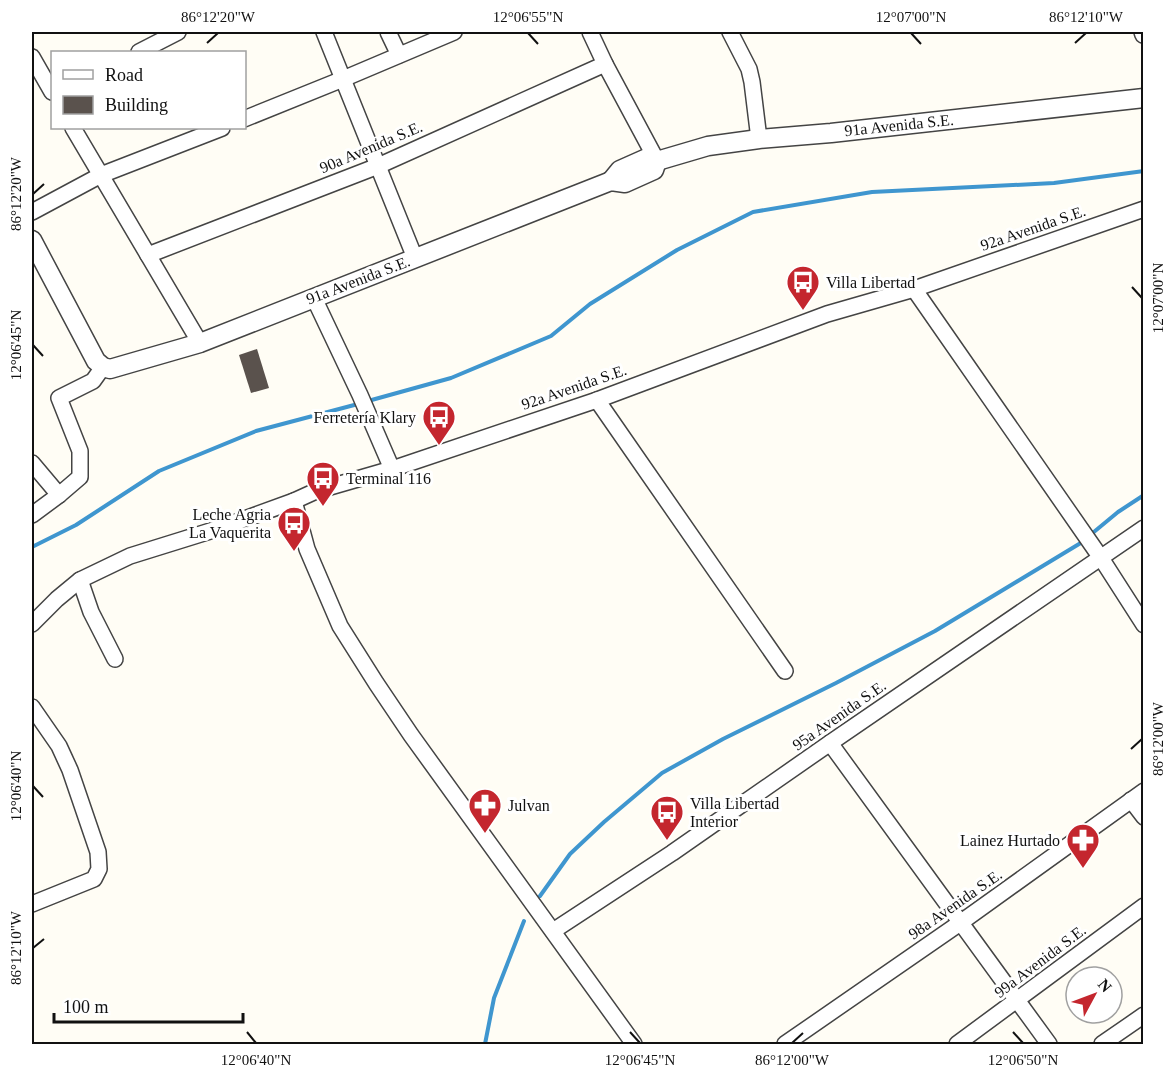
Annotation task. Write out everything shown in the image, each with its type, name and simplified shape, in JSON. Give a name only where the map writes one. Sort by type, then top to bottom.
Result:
[{"type":"street","points":[[141,51],[178,32]]},
{"type":"street","points":[[324,32],[415,258]]},
{"type":"street","points":[[388,32],[399,55]]},
{"type":"street","points":[[246,118],[454,32]]},
{"type":"street","points":[[590,32],[657,161]]},
{"type":"street","points":[[730,32],[749,69],[759,139]]},
{"type":"street","points":[[32,57],[51,90]]},
{"type":"street","name":"90a Avenida S.E.","points":[[148,255],[378,166],[605,64]]},
{"type":"street","name":"91a Avenida S.E.","points":[[103,367],[110,369],[200,343],[611,181],[620,170],[647,158],[657,161],[708,146],[759,139],[1143,98]]},
{"type":"street","points":[[74,129],[200,343]]},
{"type":"street","points":[[32,212],[101,176],[219,129]]},
{"type":"street","name":"92a Avenida S.E.","points":[[32,624],[80,580],[130,556],[220,528],[316,491],[392,469],[597,400],[827,314],[914,289],[1143,209]]},
{"type":"street","points":[[32,240],[96,361],[103,367],[93,381],[59,398],[80,451],[80,477],[32,515]]},
{"type":"street","points":[[914,289],[1101,558],[1143,625]]},
{"type":"street","points":[[314,298],[392,469]]},
{"type":"street","points":[[597,400],[785,671]]},
{"type":"street","points":[[32,463],[59,495]]},
{"type":"street","points":[[294,501],[307,549],[340,626],[411,735],[634,1044]]},
{"type":"street","name":"95a Avenida S.E.","points":[[553,931],[672,853],[1143,528]]},
{"type":"street","points":[[80,580],[91,612],[115,659]]},
{"type":"street","points":[[32,707],[59,747],[70,770],[98,852],[99,868],[94,879],[32,903]]},
{"type":"street","points":[[830,743],[1049,1044]]},
{"type":"street","points":[[1137,795],[1143,818]]},
{"type":"street","name":"98a Avenida S.E.","points":[[786,1044],[1137,795]]},
{"type":"street","name":"99a Avenida S.E.","points":[[957,1044],[1143,906]]},
{"type":"street","points":[[1102,1044],[1143,1015]]},
{"type":"building","points":[[257,349],[269,388],[251,393],[239,355]]},
{"type":"waterway","points":[[368,401],[451,378],[551,336],[590,304],[677,250],[753,212],[872,192],[1054,183],[1144,171]]},
{"type":"waterway","points":[[32,547],[76,525],[159,471],[256,431],[358,404]]},
{"type":"waterway","points":[[1089,536],[1118,512],[1144,495]]},
{"type":"waterway","points":[[540,896],[570,854],[662,773],[723,739],[935,631],[1084,541]]},
{"type":"waterway","points":[[485,1044],[494,998],[524,921]]},
{"type":"place","name":"Villa Libertad","points":[[803,311]]},
{"type":"place","name":"Ferretería Klary","points":[[439,446]]},
{"type":"place","name":"Terminal 116","points":[[323,507]]},
{"type":"place","name":"Leche Agria La Vaquerita","points":[[294,552]]},
{"type":"place","name":"Julvan","points":[[485,834]]},
{"type":"place","name":"Villa Libertad Interior","points":[[667,841]]},
{"type":"place","name":"Lainez Hurtado","points":[[1083,869]]}]
